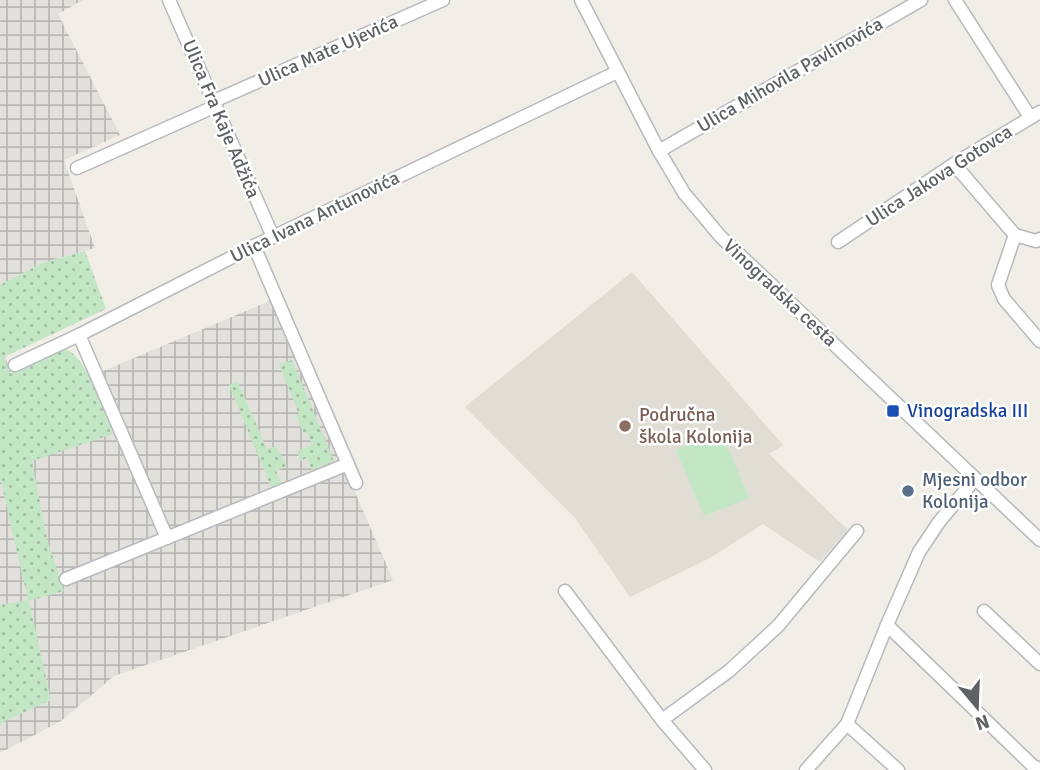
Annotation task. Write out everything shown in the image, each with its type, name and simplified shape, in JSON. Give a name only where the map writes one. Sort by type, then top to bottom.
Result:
[{"type":"street","name":"Ulica Fra Kaje Adžića","points":[[169,0],[273,237]]},
{"type":"street","name":"Ulica Mate Ujevića","points":[[77,168],[443,0]]},
{"type":"street","name":"Vinogradska cesta","points":[[581,0],[659,151],[684,193],[720,236],[1040,540]]},
{"type":"street","name":"Ulica Mihovila Pavlinovića","points":[[659,151],[921,0]]},
{"type":"street","points":[[955,0],[1035,114]]},
{"type":"street","name":"Ulica Ivana Antunovića","points":[[15,365],[254,246],[617,72]]},
{"type":"street","name":"Ulica Jakova Gotovca","points":[[838,242],[954,164],[1035,114]]},
{"type":"street","points":[[954,164],[1015,235],[1036,241],[1040,239]]},
{"type":"street","points":[[1015,235],[998,285],[1004,299],[1040,341]]},
{"type":"street","points":[[254,246],[356,483]]},
{"type":"street","points":[[79,335],[167,538]]},
{"type":"street","points":[[66,579],[348,464]]},
{"type":"street","points":[[806,770],[847,724],[919,552],[939,522],[975,479]]},
{"type":"street","points":[[662,720],[729,671],[778,626],[857,531]]},
{"type":"street","points":[[565,591],[662,720],[705,770]]},
{"type":"street","points":[[984,611],[1040,664]]},
{"type":"street","points":[[887,625],[1033,766],[1040,769]]},
{"type":"street","points":[[847,724],[898,770]]},
{"type":"shaded area","points":[[0,0],[83,0],[58,14],[120,135],[64,160],[95,248],[42,263],[0,285]]},
{"type":"shaded area","name":"Područna škola Kolonija","points":[[632,272],[783,445],[769,454],[848,530],[820,562],[763,524],[710,558],[630,597],[575,518],[465,407]]},
{"type":"shaded area","points":[[272,300],[393,580],[114,676],[61,721],[0,753],[0,342],[22,405]]},
{"type":"green space","points":[[85,251],[106,309],[4,357],[10,373],[64,349],[72,353],[94,385],[113,434],[32,461],[47,539],[64,591],[29,601],[51,700],[3,722],[0,726],[0,605],[28,600],[0,477],[0,285],[42,263]]},
{"type":"green space","points":[[292,360],[334,461],[312,470],[307,458],[300,461],[299,450],[312,445],[296,416],[299,414],[279,365]]},
{"type":"green space","points":[[238,382],[267,449],[276,446],[287,466],[276,471],[281,483],[271,487],[229,385]]},
{"type":"green space","points":[[721,431],[749,498],[704,516],[676,450]]},
{"type":"place","name":"Vinogradska III","points":[[893,411]]},
{"type":"place","name":"Područna škola Kolonija","points":[[625,426]]},
{"type":"place","name":"Mjesni odbor Kolonija","points":[[908,491]]}]
